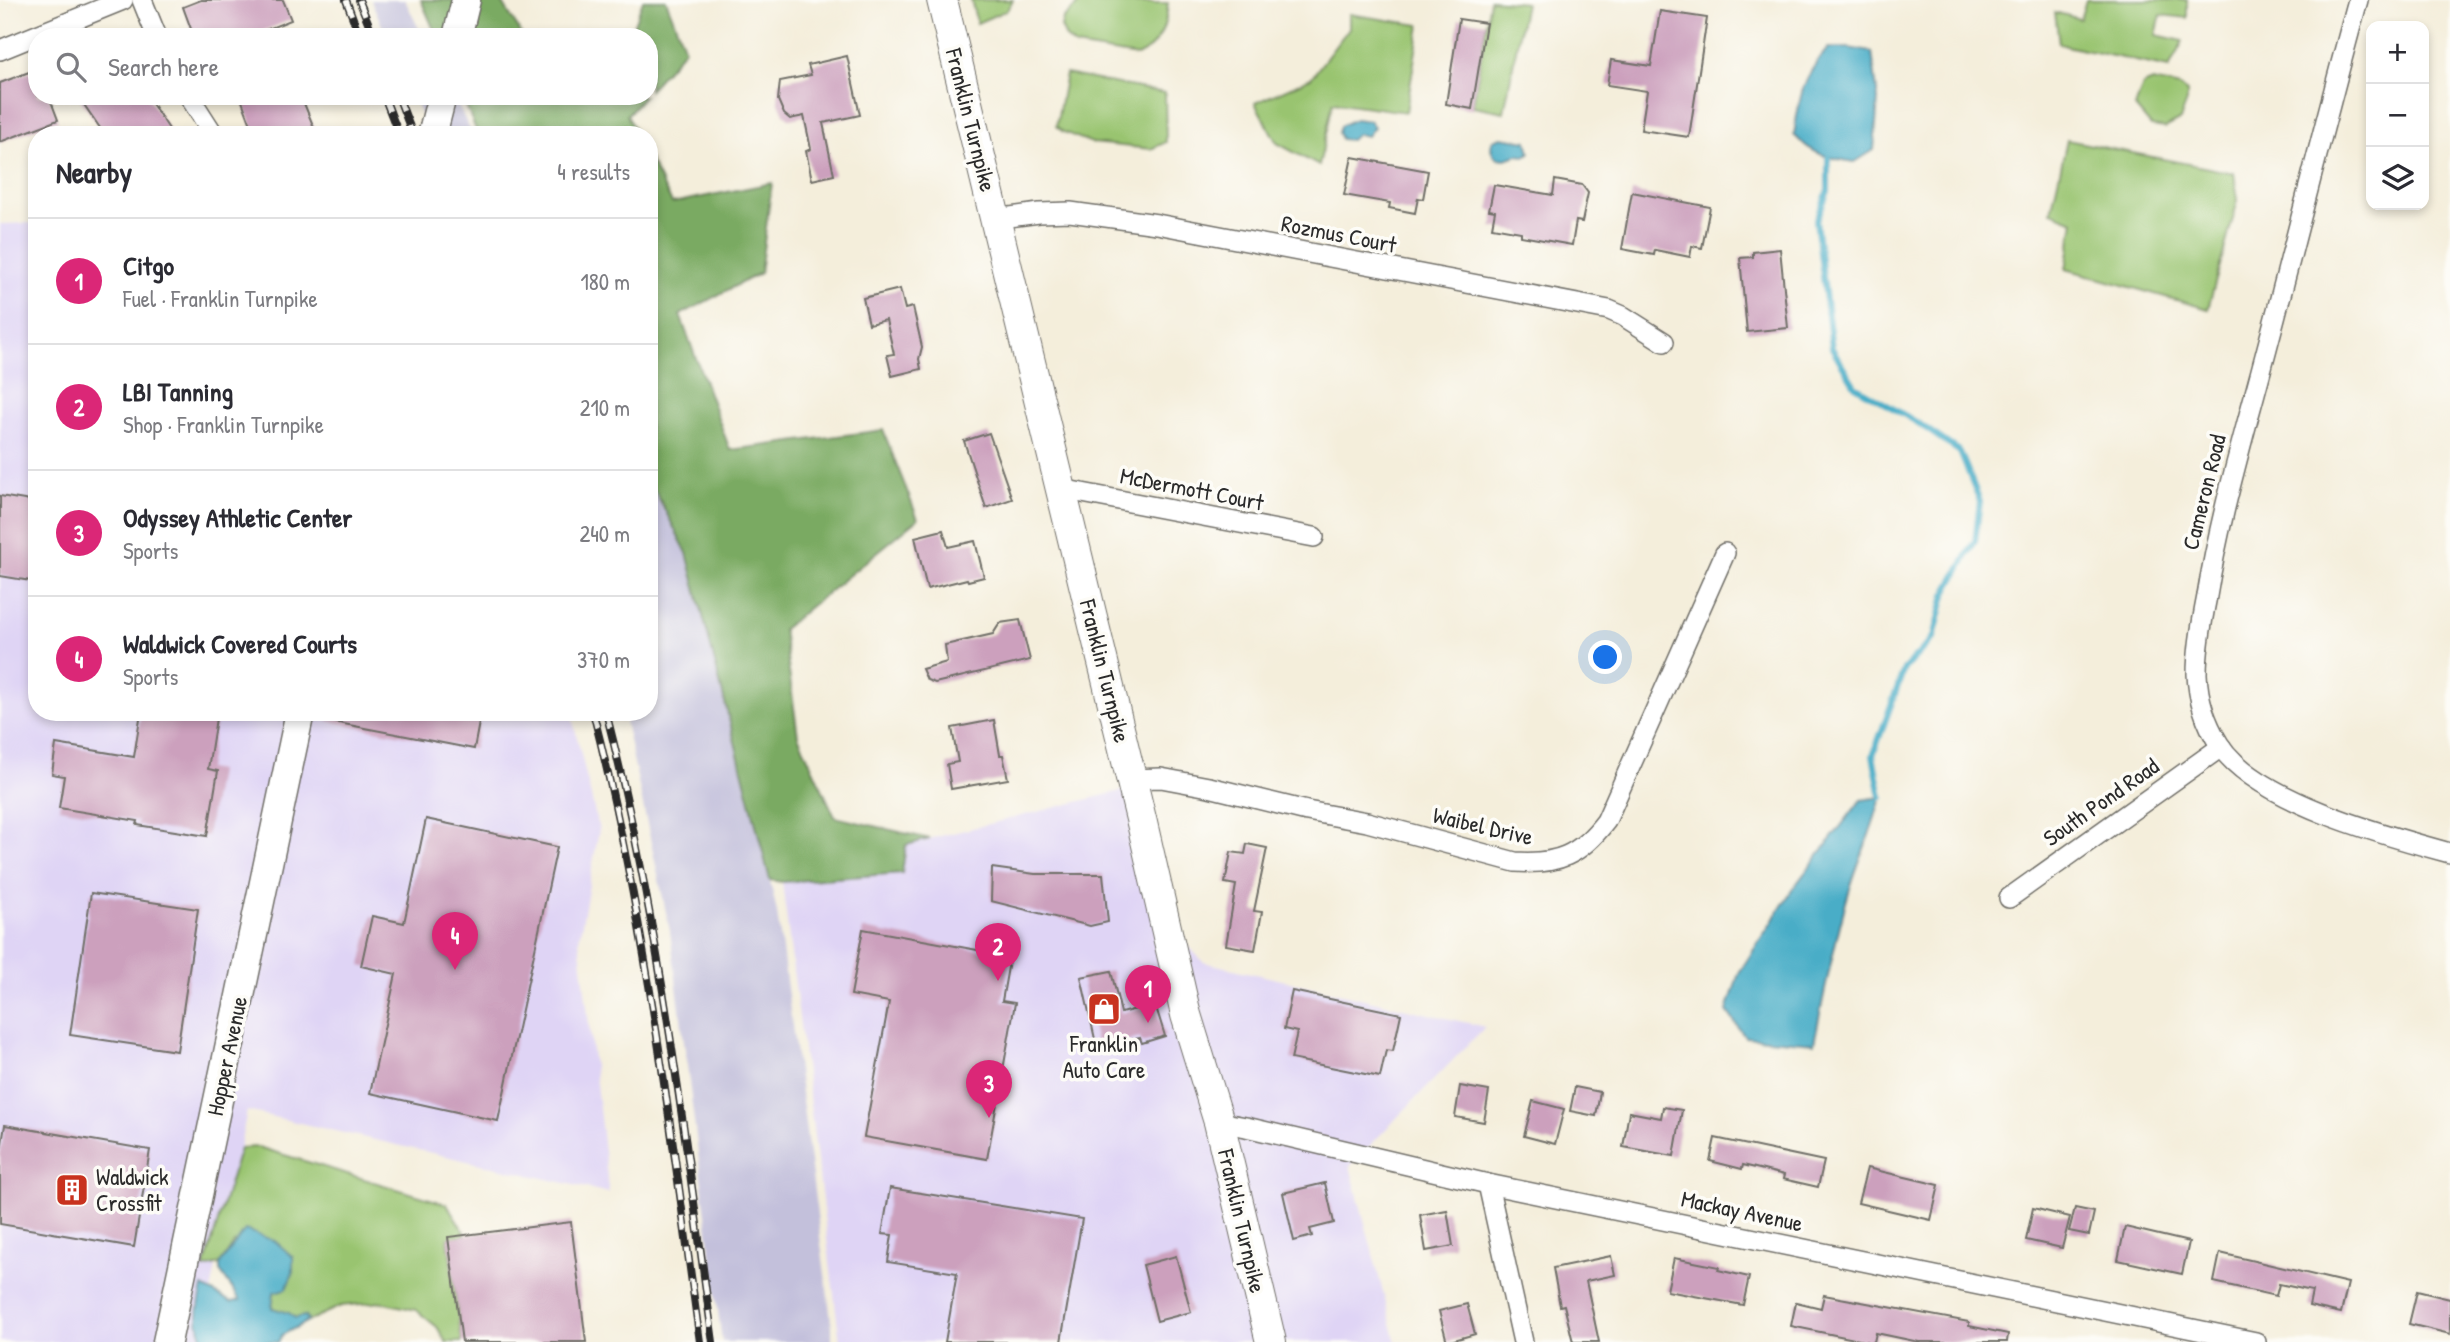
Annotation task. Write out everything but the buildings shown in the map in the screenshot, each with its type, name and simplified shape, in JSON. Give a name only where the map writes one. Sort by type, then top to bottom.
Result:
[{"type":"main road","name":"Franklin Turnpike","points":[[942,0],[1131,779],[1185,1015],[1219,1122],[1271,1342]]},
{"type":"street","points":[[54,28],[123,0]]},
{"type":"street","points":[[142,0],[153,28]]},
{"type":"street","points":[[459,28],[467,0]]},
{"type":"street","name":"Cameron Road","points":[[2358,0],[2233,468],[2214,549],[2202,621],[2197,674],[2200,701],[2208,724],[2221,747],[2238,766],[2259,783],[2321,812],[2389,837],[2450,853]]},
{"type":"street","points":[[0,50],[28,39]]},
{"type":"street","points":[[196,105],[208,126]]},
{"type":"street","points":[[434,126],[440,105]]},
{"type":"street","name":"Rozmus Court","points":[[995,219],[1070,212],[1157,224],[1609,310],[1664,342]]},
{"type":"street","name":"McDermott Court","points":[[1061,489],[1314,537]]},
{"type":"street","name":"Waibel Drive","points":[[1131,779],[1161,778],[1367,822],[1515,862],[1537,864],[1559,860],[1586,844],[1606,821],[1724,553]]},
{"type":"street","name":"Hopper Avenue","points":[[167,1342],[298,721]]},
{"type":"street","name":"South Pond Road","points":[[2009,898],[2221,747]]},
{"type":"street","name":"Mackay Avenue","points":[[1219,1122],[1246,1126],[1488,1184],[2256,1342]]},
{"type":"street","points":[[1488,1184],[1523,1342]]},
{"type":"shaded area","points":[[371,0],[405,0],[419,28],[383,28]]},
{"type":"shaded area","points":[[417,105],[458,105],[468,126],[425,126]]},
{"type":"shaded area","points":[[28,223],[28,721],[573,721],[599,830],[579,940],[609,1193],[247,1111],[201,1342],[0,1342],[0,224]]},
{"type":"shaded area","points":[[658,496],[687,552],[737,732],[777,912],[832,1342],[722,1342],[670,931],[625,721],[658,721]]},
{"type":"shaded area","points":[[1141,786],[1173,929],[1203,962],[1485,1027],[1350,1166],[1396,1342],[840,1342],[782,882],[902,873],[905,845]]},
{"type":"green space","points":[[421,0],[501,0],[518,28],[433,28]]},
{"type":"green space","points":[[643,0],[666,0],[685,49],[658,80],[658,28],[632,28]]},
{"type":"green space","points":[[971,0],[1013,0],[1007,10],[977,23]]},
{"type":"green space","points":[[1490,0],[1525,3],[1504,112],[1473,106]]},
{"type":"green space","points":[[2086,0],[2187,0],[2187,18],[2161,15],[2156,35],[2183,41],[2169,68],[2059,43],[2055,12],[2080,19]]},
{"type":"green space","points":[[1079,3],[1168,3],[1166,20],[1160,35],[1151,47],[1137,56],[1075,46],[1066,38],[1061,27],[1063,19]]},
{"type":"green space","points":[[1349,14],[1420,25],[1406,112],[1333,102],[1319,166],[1277,143],[1255,103],[1311,78],[1349,28]]},
{"type":"green space","points":[[1066,74],[1165,93],[1166,142],[1151,149],[1092,143],[1063,132],[1056,126]]},
{"type":"green space","points":[[2153,81],[2180,87],[2187,92],[2187,101],[2180,120],[2165,128],[2151,126],[2135,107],[2143,85]]},
{"type":"green space","points":[[466,105],[636,105],[627,115],[632,126],[474,126]]},
{"type":"green space","points":[[2067,140],[2234,173],[2238,200],[2208,309],[2066,269],[2074,221],[2051,212]]},
{"type":"green space","points":[[658,176],[672,203],[772,183],[760,273],[680,315],[730,450],[883,430],[918,519],[783,629],[798,736],[835,817],[930,839],[906,845],[902,873],[782,882],[770,880],[687,553],[658,497]]},
{"type":"green space","points":[[258,1147],[447,1204],[466,1235],[448,1238],[462,1342],[446,1342],[437,1327],[416,1310],[381,1302],[341,1306],[308,1321],[305,1316],[295,1318],[289,1313],[272,1308],[274,1292],[234,1243],[220,1264],[204,1268],[240,1148]]},
{"type":"water","points":[[1828,48],[1872,52],[1878,99],[1874,150],[1855,162],[1822,154],[1794,135],[1803,88],[1812,69]]},
{"type":"water","points":[[1355,119],[1370,121],[1374,127],[1367,136],[1357,134],[1351,140],[1341,139],[1338,133],[1340,126]]},
{"type":"water","points":[[1501,137],[1527,141],[1530,152],[1526,156],[1497,158],[1491,145],[1493,140]]},
{"type":"water","points":[[1881,797],[1843,913],[1814,1043],[1745,1037],[1727,1011],[1739,973],[1794,887],[1861,800]]},
{"type":"water","points":[[245,1230],[275,1241],[293,1257],[293,1273],[286,1289],[274,1292],[272,1308],[289,1313],[295,1318],[305,1316],[308,1321],[282,1335],[278,1342],[205,1342],[198,1322],[203,1287],[231,1302],[240,1300],[220,1271],[220,1264]]},
{"type":"waterway","points":[[1828,158],[1828,191],[1816,221],[1832,348],[1855,386],[1918,423],[1960,452],[1980,501],[1975,541],[1945,595],[1934,637],[1904,669],[1873,755],[1881,797]]},
{"type":"railway","points":[[346,0],[357,28]]},
{"type":"railway","points":[[359,0],[370,28]]},
{"type":"railway","points":[[387,105],[396,126]]},
{"type":"railway","points":[[401,105],[410,126]]},
{"type":"railway","points":[[595,721],[628,868],[656,1026],[700,1342]]},
{"type":"railway","points":[[608,721],[625,790],[656,947],[713,1342]]},
{"type":"place","name":"Waldwick Covered Courts","points":[[455,970]]},
{"type":"place","name":"LBI Tanning","points":[[998,981]]},
{"type":"place","name":"Franklin Auto Care","points":[[1104,1009]]},
{"type":"place","name":"Citgo","points":[[1148,1023]]},
{"type":"place","name":"Odyssey Athletic Center","points":[[989,1118]]},
{"type":"place","name":"Waldwick Crossfit","points":[[72,1190]]}]
